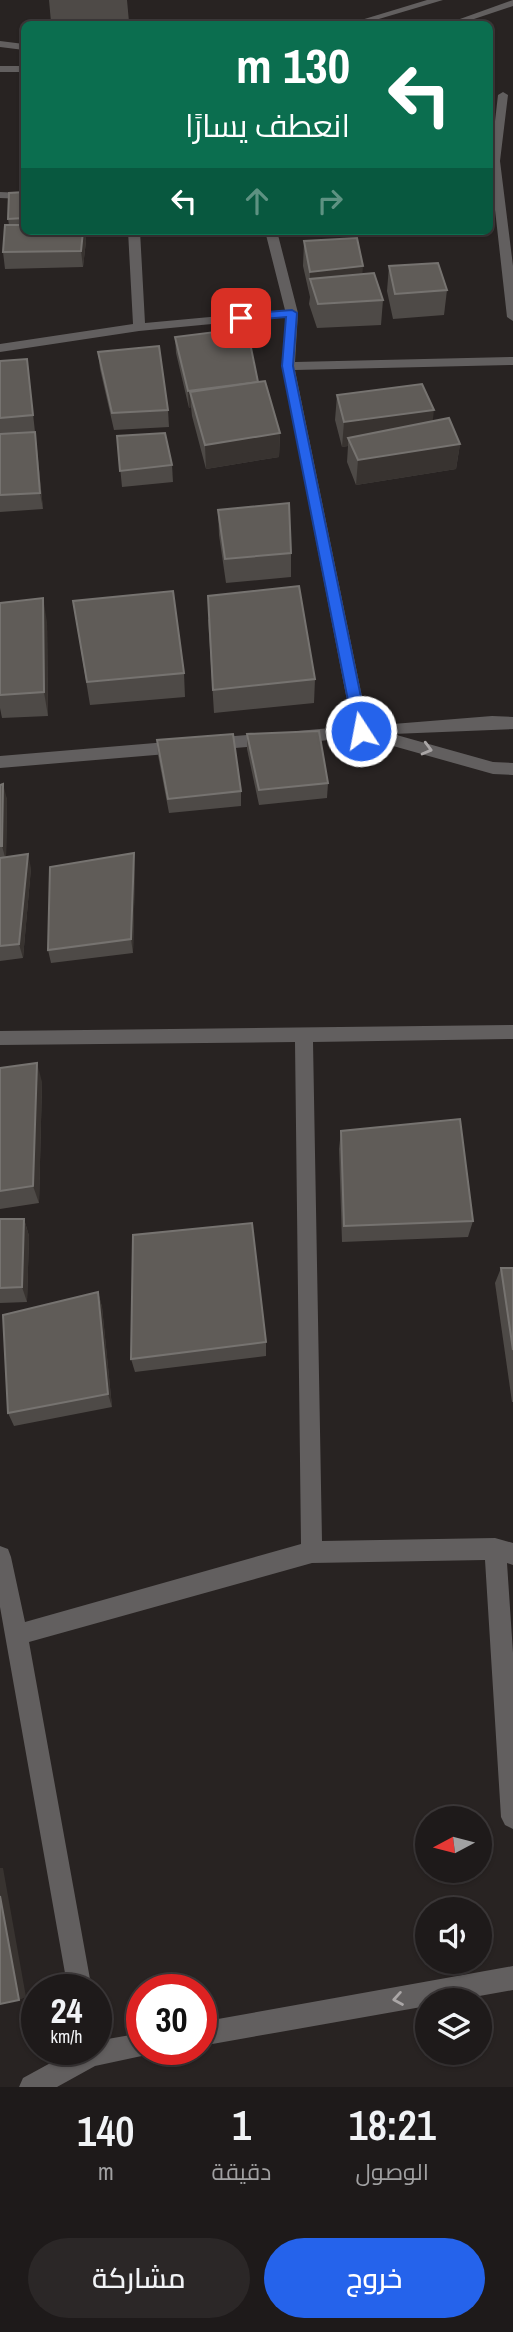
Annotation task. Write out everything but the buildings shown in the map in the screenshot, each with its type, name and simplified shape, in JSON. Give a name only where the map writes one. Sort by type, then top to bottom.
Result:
[{"type":"street","points":[[364,21],[438,0]]},
{"type":"street","points":[[460,21],[513,3]]},
{"type":"street","points":[[0,44],[21,47]]},
{"type":"street","points":[[0,69],[21,69]]},
{"type":"street","points":[[508,96],[493,162],[513,317]]},
{"type":"street","points":[[0,195],[21,196]]},
{"type":"street","points":[[134,235],[139,327]]},
{"type":"street","points":[[272,235],[292,313],[288,366],[361,731]]},
{"type":"street","points":[[0,348],[139,327],[292,313]]},
{"type":"street","points":[[288,366],[513,361]]},
{"type":"street","points":[[0,762],[361,731],[492,722],[513,723]]},
{"type":"street","points":[[361,731],[493,768],[513,769]]},
{"type":"street","points":[[0,1038],[513,1032]]},
{"type":"street","points":[[304,1034],[312,1552]]},
{"type":"street","points":[[17,1635],[312,1552],[504,1552],[513,1817]]},
{"type":"street","points":[[0,1557],[17,1635],[77,1974]]},
{"type":"street","points":[[217,2031],[513,1978]]},
{"type":"street","points":[[32,2087],[69,2065]]},
{"type":"route","points":[[241,318],[292,313],[288,366],[361,731]]}]
